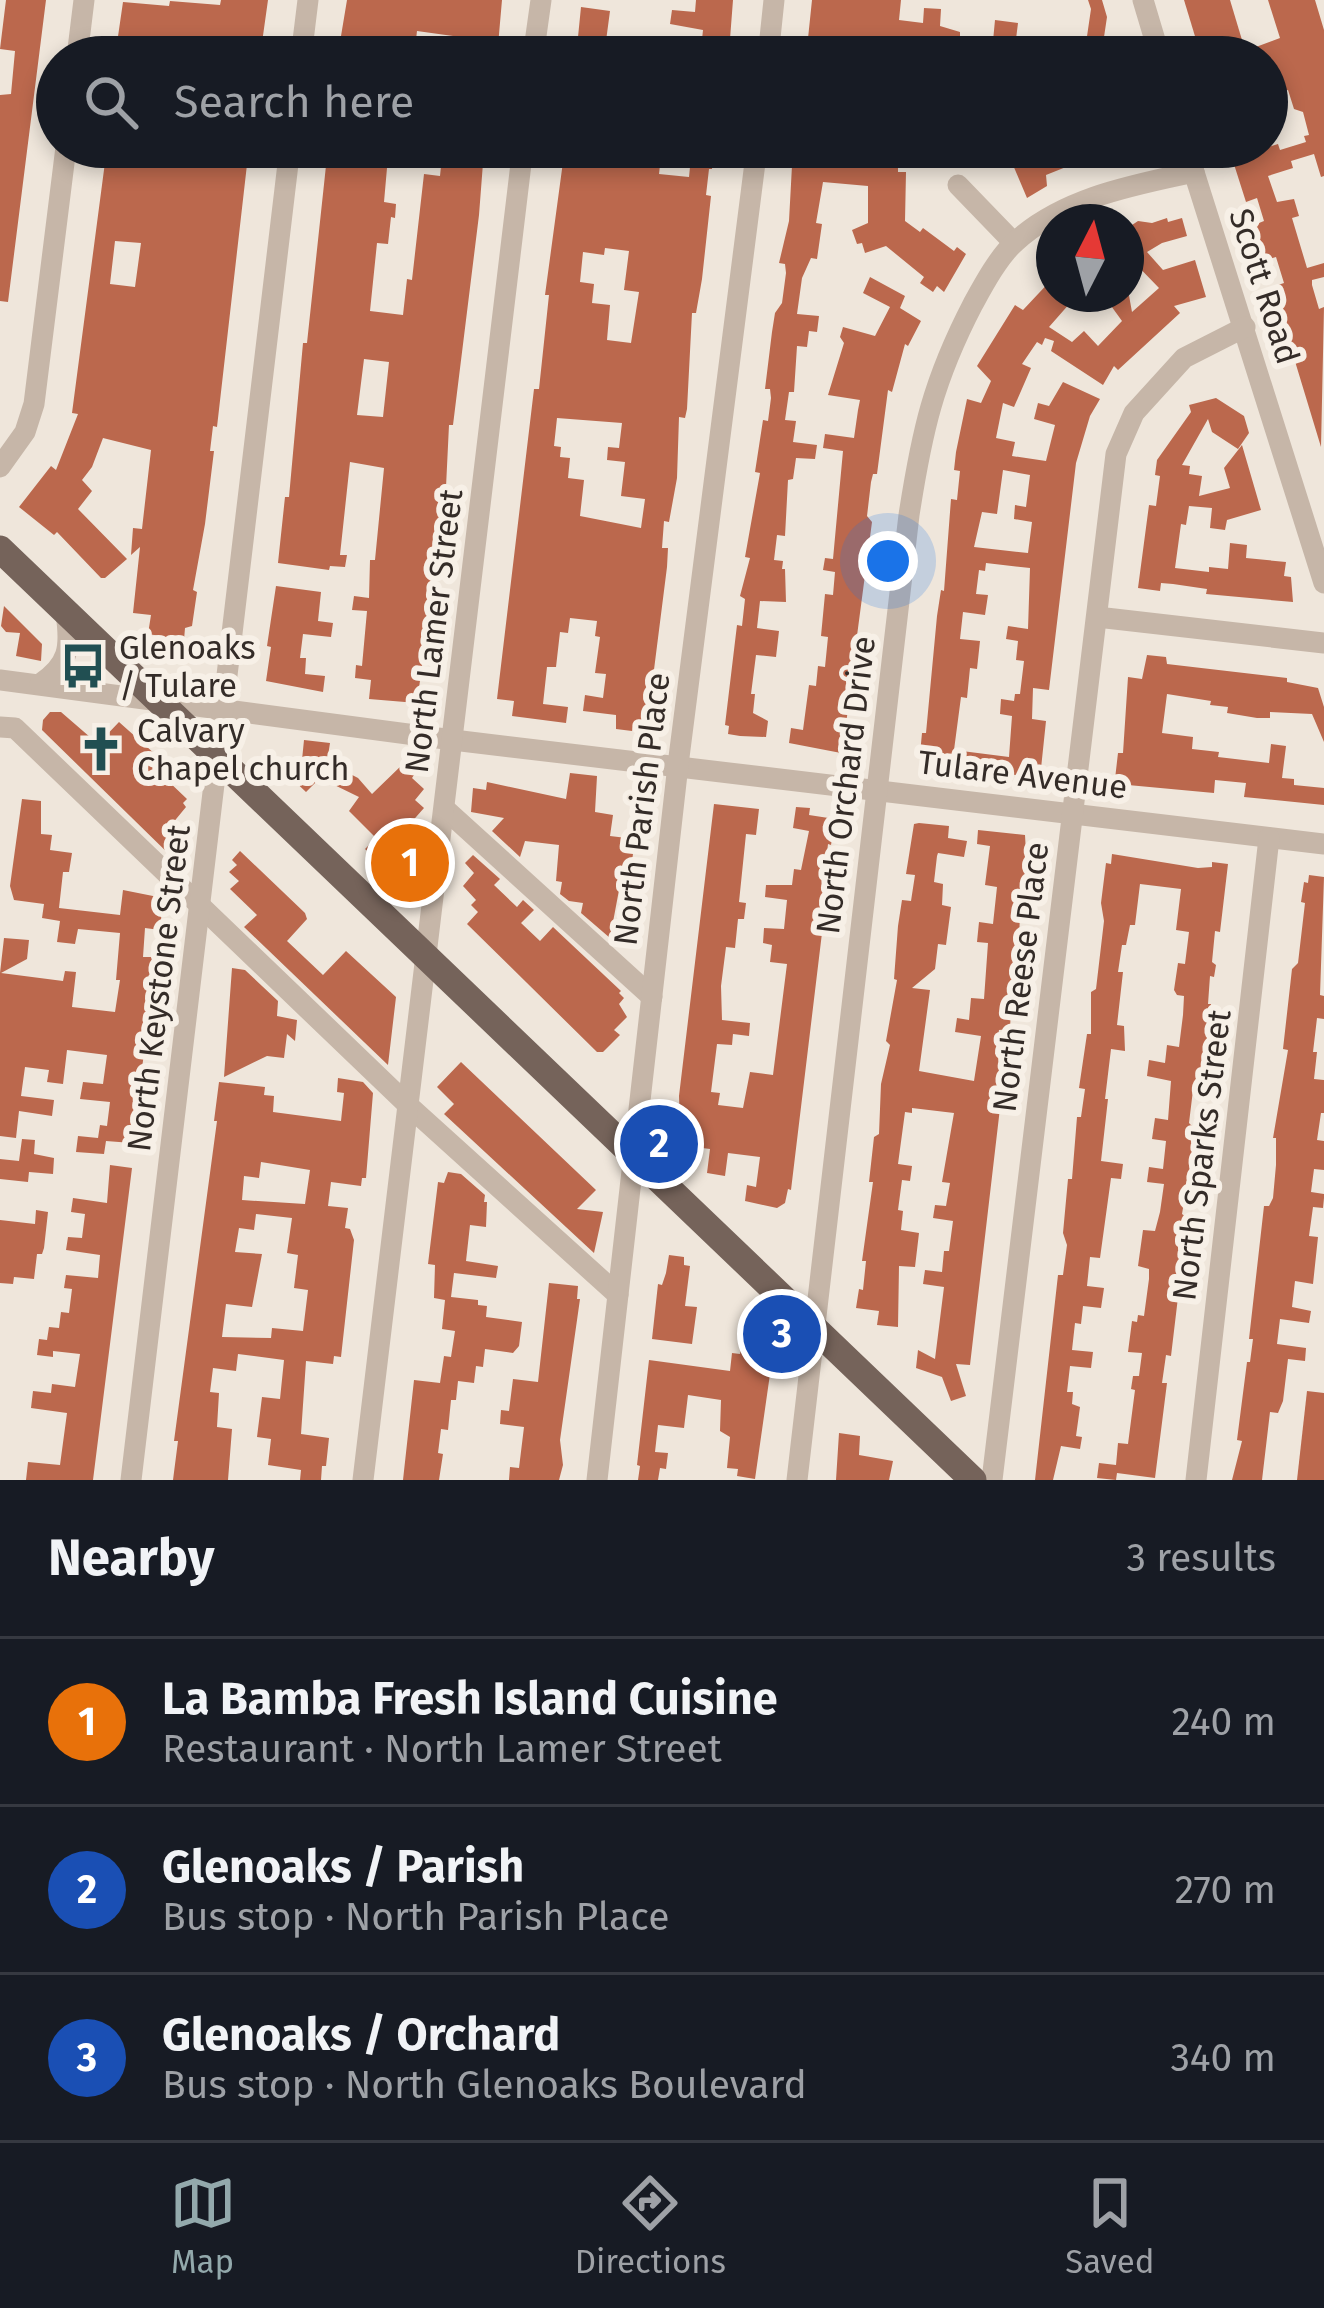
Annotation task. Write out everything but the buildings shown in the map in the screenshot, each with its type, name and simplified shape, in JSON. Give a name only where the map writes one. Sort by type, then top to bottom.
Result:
[{"type":"main road","points":[[0,549],[974,1480]]},
{"type":"street","points":[[80,36],[84,0]]},
{"type":"street","points":[[304,36],[308,0]]},
{"type":"street","points":[[536,36],[541,0]]},
{"type":"street","points":[[771,36],[775,0]]},
{"type":"street","points":[[1143,0],[1154,36]]},
{"type":"street","points":[[0,467],[25,432],[34,404],[63,168]]},
{"type":"street","name":"North Keystone Street","points":[[131,1480],[287,168]]},
{"type":"street","name":"North Lamer Street","points":[[363,1480],[521,168]]},
{"type":"street","name":"North Parish Place","points":[[597,1480],[678,765],[754,168]]},
{"type":"street","name":"Scott Road","points":[[1193,168],[1324,583]]},
{"type":"street","name":"North Orchard Drive","points":[[797,1480],[923,423],[945,358],[984,284],[1014,243],[1063,212],[1116,188],[1194,172]]},
{"type":"street","points":[[958,185],[1014,243]]},
{"type":"street","name":"North Reese Place","points":[[992,1480],[1116,454],[1134,413],[1184,358],[1245,327]]},
{"type":"street","points":[[40,684],[65,662],[66,614]]},
{"type":"street","points":[[1097,617],[1324,644]]},
{"type":"street","name":"Tulare Avenue","points":[[0,680],[453,740],[1324,844]]},
{"type":"street","points":[[0,727],[15,728],[410,1107],[619,1294]]},
{"type":"street","points":[[445,809],[652,998]]},
{"type":"street","name":"North Sparks Street","points":[[1196,1480],[1270,838]]},
{"type":"place","name":"Glenoaks / Tulare","points":[[83,666]]},
{"type":"place","name":"Calvary Chapel church","points":[[101,749]]},
{"type":"place","name":"La Bamba Fresh Island Cuisine","points":[[410,863]]},
{"type":"place","name":"Glenoaks / Parish","points":[[659,1144]]},
{"type":"place","name":"Glenoaks / Orchard","points":[[782,1334]]}]
